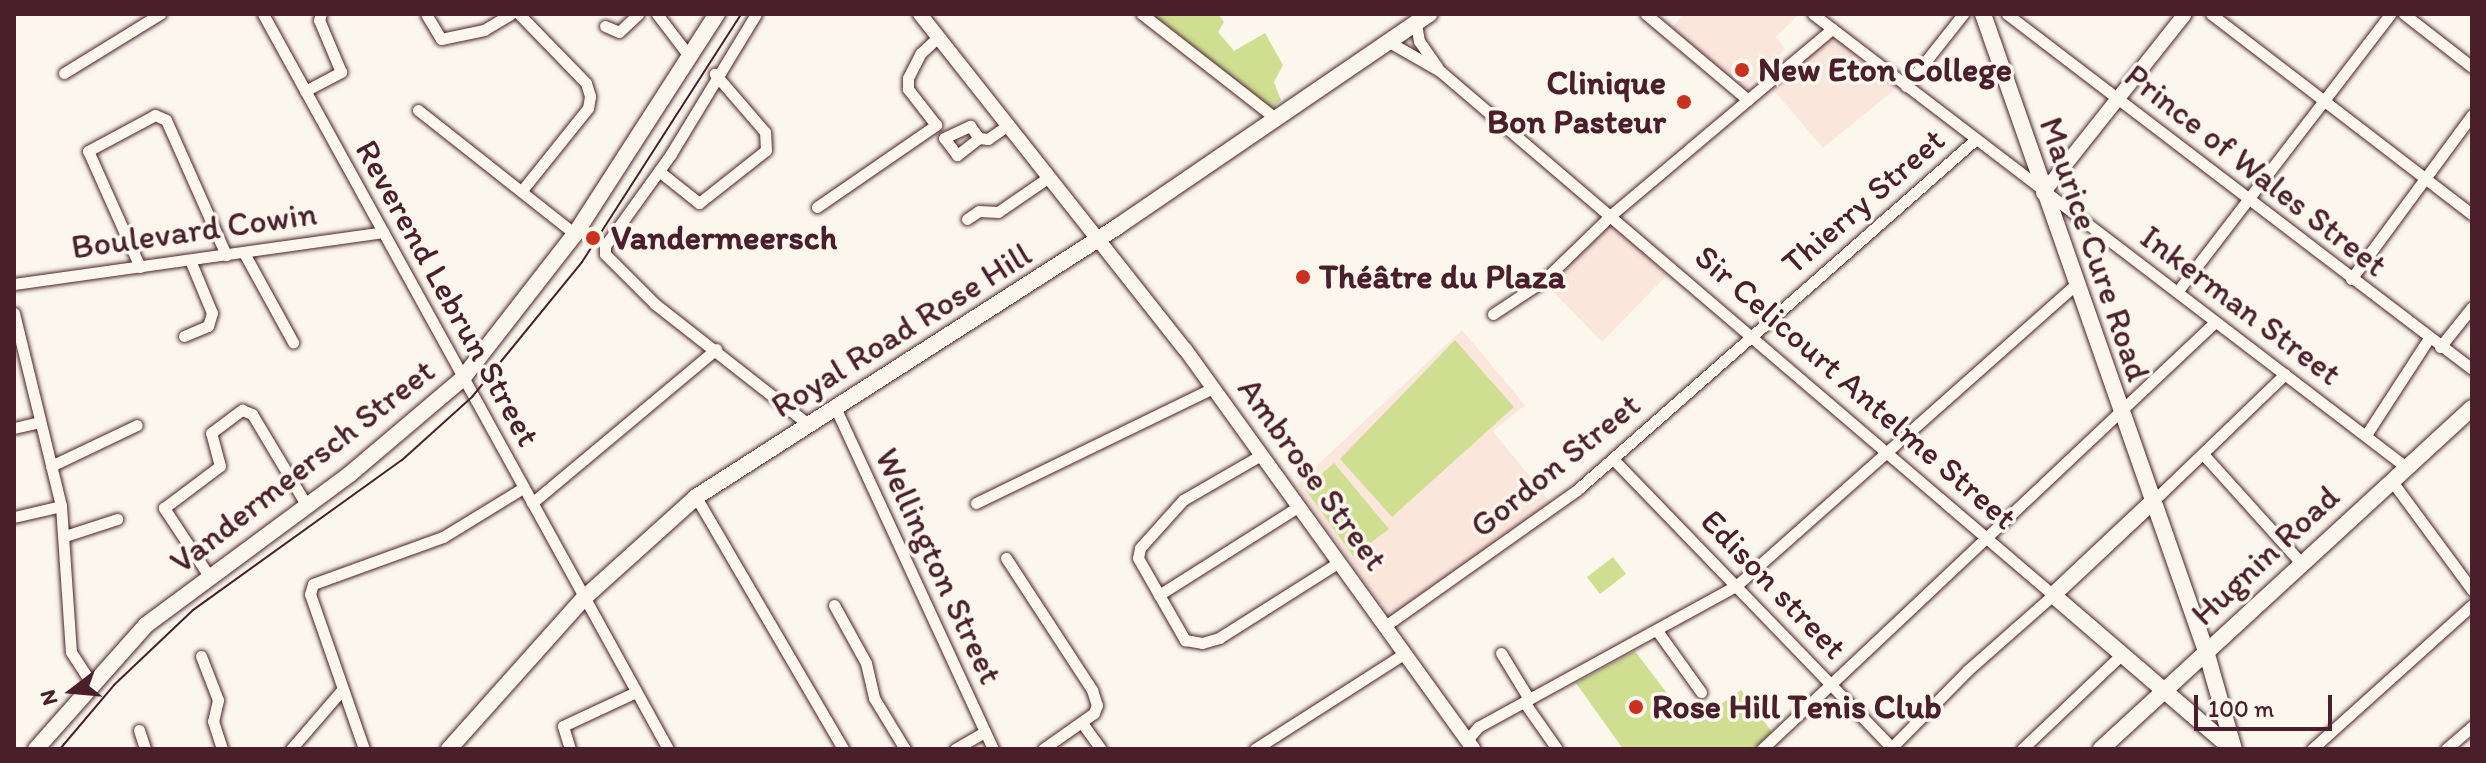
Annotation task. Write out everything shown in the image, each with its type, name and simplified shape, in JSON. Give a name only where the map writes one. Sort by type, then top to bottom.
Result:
[{"type":"main road","name":"Vandermeersch Street","points":[[36,749],[91,683],[146,625],[307,506],[462,379],[575,234],[717,14]]},
{"type":"main road","name":"Maurice Cure Road","points":[[1983,14],[2074,286],[2206,651],[2233,749]]},
{"type":"main road","name":"Royal Road Rose Hill","points":[[449,749],[584,598],[696,497],[1097,240],[1423,19]]},
{"type":"main road","name":"Hugnin Road","points":[[2101,749],[2472,408]]},
{"type":"main road","points":[[2053,595],[2151,503]]},
{"type":"main road","name":"Sir Celicourt Antelme Street","points":[[2053,595],[2233,749]]},
{"type":"street","points":[[64,73],[160,14]]},
{"type":"street","name":"Reverend Lebrun Street","points":[[263,14],[668,749]]},
{"type":"street","points":[[305,91],[341,72],[321,14]]},
{"type":"street","points":[[426,14],[441,39],[484,30],[511,14]]},
{"type":"street","points":[[519,14],[586,83],[590,96],[588,108],[523,189]]},
{"type":"street","points":[[605,26],[619,32],[638,14]]},
{"type":"street","points":[[657,14],[689,56]]},
{"type":"street","points":[[756,14],[715,74],[660,172],[605,246],[605,254],[655,304],[808,424]]},
{"type":"street","name":"Ambrose Street","points":[[920,14],[1213,388],[1472,746]]},
{"type":"street","points":[[1142,14],[1275,118]]},
{"type":"street","points":[[1646,14],[1748,100]]},
{"type":"street","name":"Inkerman Street","points":[[1813,14],[2043,193],[2406,467]]},
{"type":"street","points":[[1906,86],[1963,14]]},
{"type":"street","name":"Prince of Wales Street","points":[[2007,14],[2472,369]]},
{"type":"street","points":[[2043,193],[2185,14]]},
{"type":"street","points":[[2211,14],[2472,214]]},
{"type":"street","points":[[2177,292],[2390,14]]},
{"type":"street","points":[[2404,14],[2472,67]]},
{"type":"street","name":"Sir Celicourt Antelme Street","points":[[1423,19],[1419,41],[1440,71]]},
{"type":"street","points":[[1493,314],[1543,281],[1611,215],[1832,29]]},
{"type":"street","points":[[938,37],[921,53],[908,78],[908,89],[957,155],[979,138],[988,139],[1008,125]]},
{"type":"street","name":"Sir Celicourt Antelme Street","points":[[1389,42],[1440,71],[2053,595]]},
{"type":"street","points":[[660,172],[699,203],[766,150],[765,132],[715,74]]},
{"type":"street","points":[[418,110],[523,189],[575,234]]},
{"type":"street","points":[[140,267],[88,151],[155,115],[166,120],[226,255]]},
{"type":"street","points":[[2351,279],[2472,115]]},
{"type":"street","points":[[817,207],[936,125]]},
{"type":"street","points":[[944,138],[970,126],[979,138]]},
{"type":"street","name":"Thierry Street","points":[[1751,336],[1976,139]]},
{"type":"street","points":[[967,219],[979,211],[998,212],[1049,177]]},
{"type":"street","name":"Boulevard Cowin","points":[[14,284],[383,232]]},
{"type":"street","points":[[244,253],[293,342]]},
{"type":"street","points":[[184,336],[208,326],[212,313],[190,260]]},
{"type":"street","points":[[1472,746],[1478,727],[1658,632],[1737,585],[2074,286]]},
{"type":"street","points":[[2440,347],[2472,307]]},
{"type":"street","points":[[14,313],[61,506],[71,652],[91,683]]},
{"type":"street","points":[[1762,749],[2120,415],[2215,322]]},
{"type":"street","name":"Gordon Street","points":[[1385,626],[1505,543],[1613,459],[1751,336]]},
{"type":"street","points":[[2366,435],[2429,338]]},
{"type":"street","points":[[532,503],[716,349]]},
{"type":"street","points":[[2151,503],[2285,374]]},
{"type":"street","points":[[976,503],[1213,388]]},
{"type":"street","name":"Wellington Street","points":[[835,407],[993,749]]},
{"type":"street","points":[[209,576],[164,508],[220,466],[211,433],[242,410],[252,414],[307,506]]},
{"type":"street","points":[[14,428],[39,422]]},
{"type":"street","points":[[51,466],[137,425]]},
{"type":"street","points":[[2203,454],[2301,563]]},
{"type":"street","points":[[1261,455],[1183,500],[1140,548],[1138,558],[1185,640],[1202,643],[1339,562]]},
{"type":"street","name":"Edison street","points":[[1613,459],[1892,748]]},
{"type":"street","points":[[2391,480],[2472,590]]},
{"type":"street","points":[[364,749],[310,594],[313,584],[443,537],[523,488]]},
{"type":"street","points":[[696,497],[843,749]]},
{"type":"street","points":[[14,517],[61,506]]},
{"type":"street","points":[[1159,595],[1299,506]]},
{"type":"street","points":[[65,536],[117,519]]},
{"type":"street","points":[[1006,558],[1092,690],[1097,705],[1082,723],[1043,749]]},
{"type":"street","points":[[1892,748],[1968,670],[2053,595]]},
{"type":"street","points":[[834,605],[866,663],[874,698],[905,749]]},
{"type":"street","points":[[2312,749],[2472,605]]},
{"type":"street","points":[[1658,632],[1701,692]]},
{"type":"street","points":[[1255,749],[1405,653]]},
{"type":"street","points":[[1501,653],[1557,749]]},
{"type":"street","points":[[2022,749],[2123,653]]},
{"type":"street","points":[[201,656],[218,700],[213,721],[222,749]]},
{"type":"street","points":[[291,749],[342,690]]},
{"type":"street","points":[[570,749],[563,726],[636,692]]},
{"type":"street","points":[[1082,723],[1101,749]]},
{"type":"street","points":[[2446,749],[2472,726]]},
{"type":"street","points":[[139,730],[145,749]]},
{"type":"street","points":[[955,749],[985,732]]},
{"type":"shaded area","name":"New Eton College","points":[[1683,14],[1799,14],[1776,37],[1785,49],[1744,90],[1672,29]]},
{"type":"shaded area","points":[[1833,34],[1899,86],[1823,148],[1770,86]]},
{"type":"shaded area","points":[[1609,220],[1667,275],[1602,342],[1546,284]]},
{"type":"shaded area","points":[[1462,330],[1525,405],[1493,431],[1551,503],[1391,618],[1296,485]]},
{"type":"green space","points":[[1152,14],[1218,14],[1224,22],[1218,32],[1234,51],[1265,33],[1283,65],[1274,82],[1281,100],[1272,108]]},
{"type":"green space","points":[[1455,340],[1514,407],[1392,517],[1340,459]]},
{"type":"green space","points":[[1334,463],[1389,529],[1353,556],[1305,489]]},
{"type":"green space","points":[[1613,557],[1626,574],[1600,594],[1587,577]]},
{"type":"green space","name":"Rose Hill Tenis Club","points":[[1635,651],[1691,725],[1741,690],[1772,732],[1753,749],[1623,749],[1576,683]]},
{"type":"tram line","points":[[60,749],[114,685],[193,610],[402,460],[472,397],[582,262],[741,14]]},
{"type":"place","name":"New Eton College","points":[[1742,70]]},
{"type":"place","name":"Clinique Bon Pasteur","points":[[1684,102]]},
{"type":"place","name":"Vandermeersch","points":[[593,238]]},
{"type":"place","name":"Théâtre du Plaza","points":[[1303,277]]},
{"type":"place","name":"Rose Hill Tenis Club","points":[[1636,707]]}]
